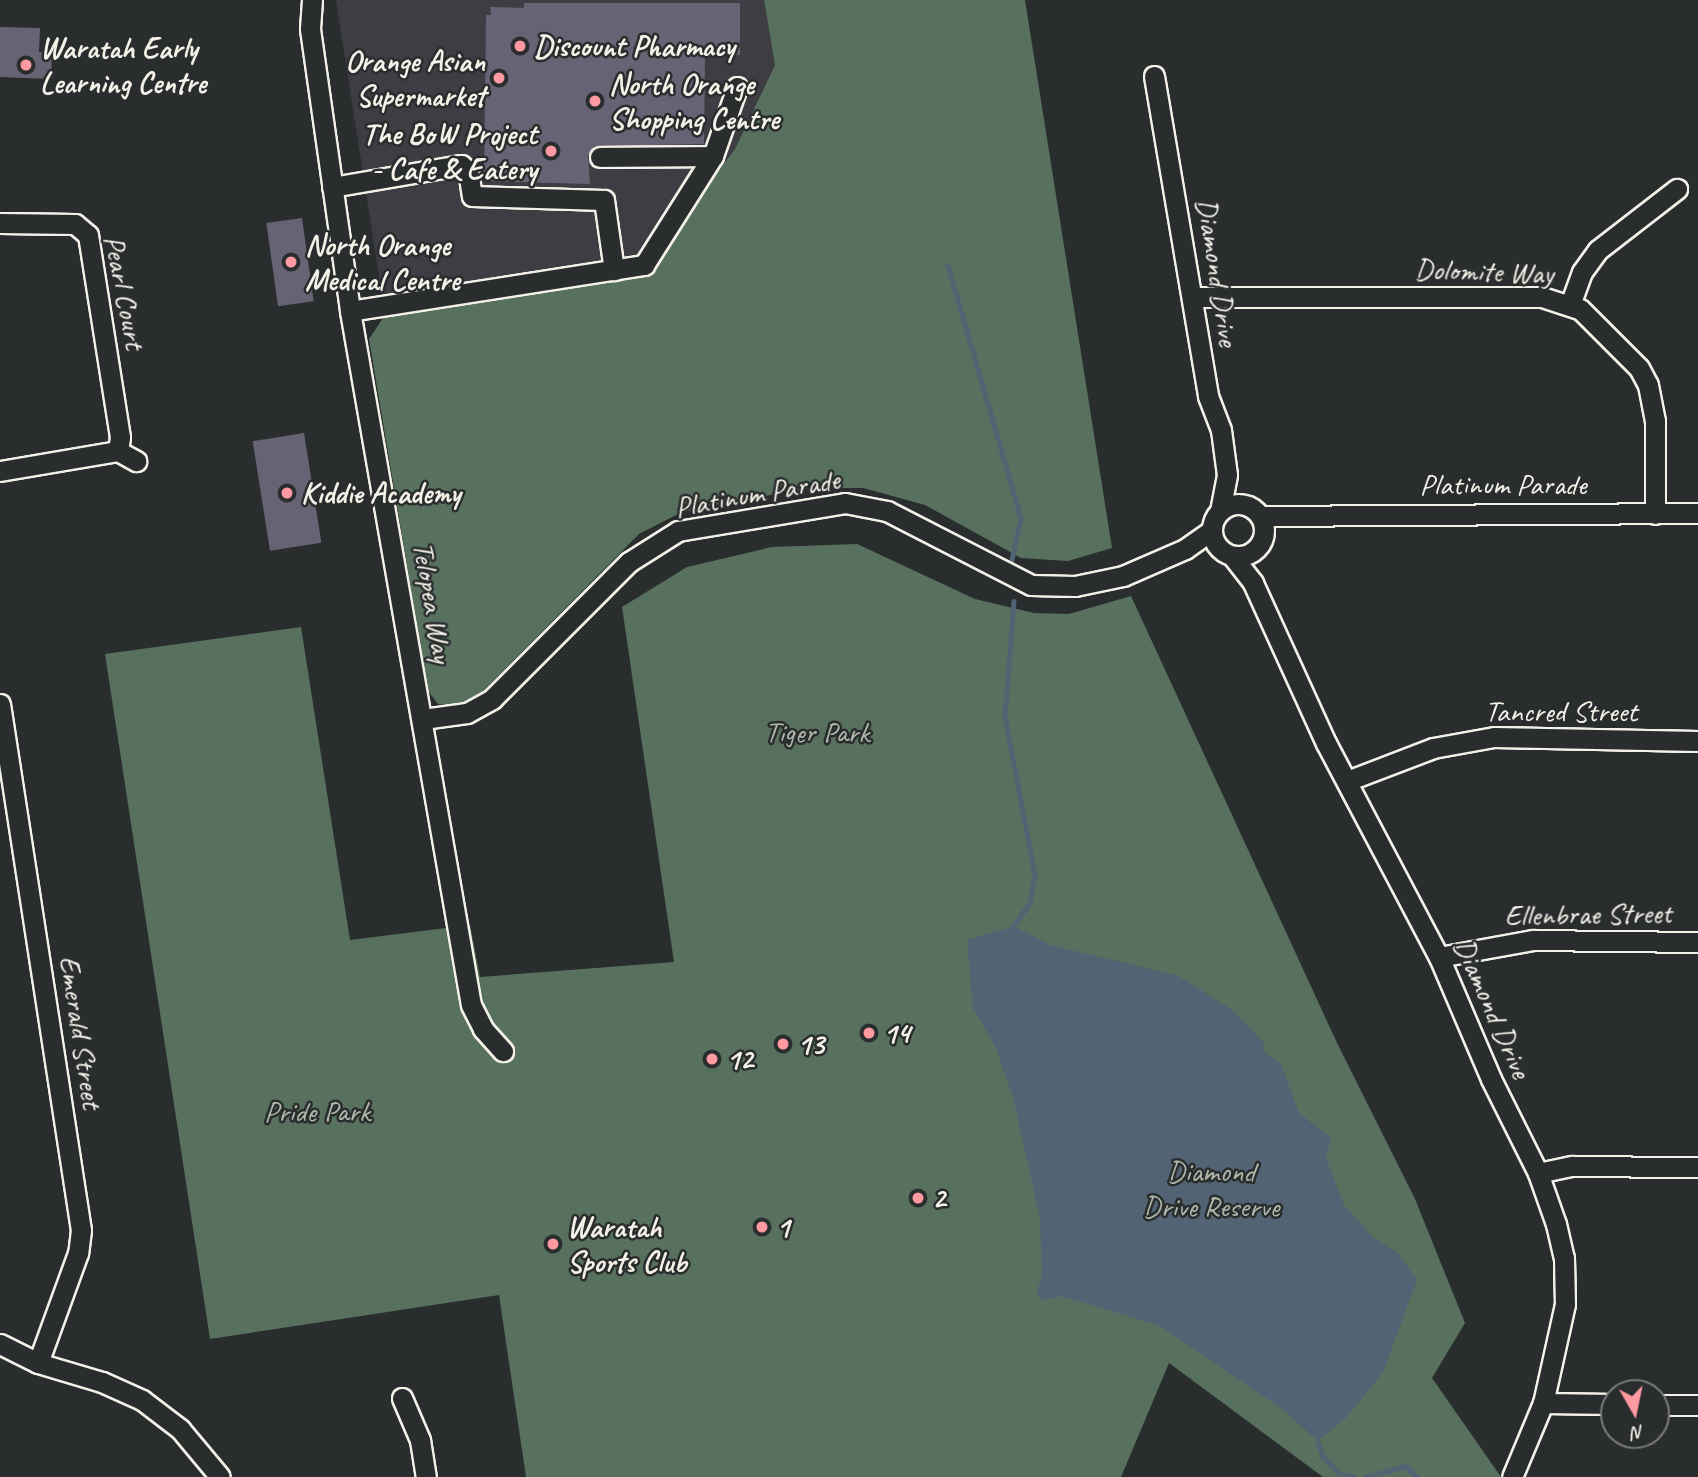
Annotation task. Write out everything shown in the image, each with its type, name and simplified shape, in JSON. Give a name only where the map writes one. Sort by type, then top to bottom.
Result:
[{"type":"street","name":"Telopea Way","points":[[300,0],[310,29],[351,311],[424,719],[471,1005],[482,1029],[503,1051]]},
{"type":"street","name":"Telopea Way","points":[[310,29],[312,0]]},
{"type":"street","name":"Diamond Drive","points":[[1154,76],[1194,298],[1208,396],[1221,430],[1227,475],[1220,511],[1221,545],[1253,583],[1347,781],[1439,957],[1491,1079],[1538,1172],[1556,1224],[1565,1304],[1543,1404],[1512,1477]]},
{"type":"street","points":[[351,311],[644,265],[713,156],[737,87]]},
{"type":"street","points":[[600,157],[713,156]]},
{"type":"street","points":[[332,187],[461,165],[468,171],[472,195],[604,200],[614,270]]},
{"type":"street","points":[[1570,305],[1582,272],[1598,250],[1677,189]]},
{"type":"street","name":"Pearl Court","points":[[0,223],[75,224],[88,234],[120,437],[118,451]]},
{"type":"street","name":"Dolomite Way","points":[[1194,298],[1542,297],[1570,305],[1627,355],[1648,385],[1655,421],[1655,514]]},
{"type":"street","points":[[0,471],[118,451],[136,461]]},
{"type":"street","name":"Diamond Drive","points":[[1227,475],[1242,504]]},
{"type":"street","name":"Platinum Parade","points":[[424,719],[467,713],[492,699],[629,562],[678,531],[845,503],[887,511],[1031,584],[1064,586],[1123,576],[1185,549],[1221,545],[1250,554],[1262,532],[1307,514],[1698,513]]},
{"type":"street","points":[[1220,511],[1242,504],[1262,532],[1253,583]]},
{"type":"street","name":"Emerald Street","points":[[0,704],[81,1230],[78,1253],[38,1363]]},
{"type":"street","name":"Tancred Street","points":[[1347,781],[1433,748],[1494,737],[1698,741]]},
{"type":"street","name":"Ellenbrae Street","points":[[1439,957],[1532,940],[1698,942]]},
{"type":"street","points":[[1538,1172],[1573,1166],[1698,1167]]},
{"type":"street","points":[[0,1344],[38,1363],[102,1382],[142,1400],[180,1429],[220,1477]]},
{"type":"street","points":[[402,1398],[420,1440],[426,1477]]},
{"type":"street","points":[[1543,1404],[1600,1404]]},
{"type":"street","points":[[1670,1405],[1698,1405]]},
{"type":"shaded area","points":[[336,0],[764,0],[775,65],[735,149],[693,205],[654,272],[385,315]]},
{"type":"green space","points":[[764,0],[1025,0],[1112,548],[1068,561],[1021,558],[925,505],[863,488],[810,488],[708,506],[680,513],[639,534],[473,701],[457,706],[438,704],[428,691],[369,339],[385,315],[655,271],[693,205],[735,149],[775,65]]},
{"type":"green space","points":[[857,544],[975,599],[1034,613],[1069,614],[1131,596],[1338,1045],[1415,1199],[1465,1323],[1432,1378],[1501,1477],[1323,1477],[1169,1363],[1121,1477],[526,1477],[499,1295],[210,1339],[105,654],[301,627],[350,940],[470,925],[480,977],[674,962],[622,607],[687,567],[772,547]]},
{"type":"water","points":[[1014,926],[1050,945],[1179,976],[1232,1010],[1264,1043],[1263,1051],[1281,1064],[1299,1113],[1331,1138],[1326,1158],[1344,1205],[1373,1237],[1397,1252],[1417,1280],[1383,1372],[1349,1415],[1318,1441],[1282,1409],[1158,1325],[1061,1296],[1042,1301],[1036,1294],[1042,1276],[1040,1219],[1013,1097],[995,1046],[973,1008],[967,940]]},
{"type":"building","name":"North Orange Shopping Centre","points":[[524,3],[740,3],[740,55],[705,55],[704,144],[594,146],[588,156],[590,184],[484,181],[486,15],[491,15],[490,7],[524,8]]},
{"type":"building","name":"Waratah Early Learning Centre","points":[[0,27],[40,28],[39,52],[52,53],[51,79],[0,77]]},
{"type":"building","name":"North Orange Medical Centre","points":[[302,218],[314,301],[278,306],[266,223]]},
{"type":"building","name":"Kiddie Academy","points":[[304,433],[321,543],[270,551],[253,441]]},
{"type":"waterway","points":[[948,265],[1021,518],[1012,560]]},
{"type":"waterway","points":[[1014,601],[1005,717],[1035,875],[1030,903],[1014,926]]},
{"type":"waterway","points":[[1318,1441],[1323,1456],[1340,1474],[1355,1477]]},
{"type":"waterway","points":[[1365,1477],[1406,1466],[1417,1477]]},
{"type":"place","name":"Discount Pharmacy","points":[[520,46]]},
{"type":"place","name":"Waratah Early Learning Centre","points":[[26,65]]},
{"type":"place","name":"Orange Asian Supermarket","points":[[499,78]]},
{"type":"place","name":"North Orange Shopping Centre","points":[[595,101]]},
{"type":"place","name":"The BoW Project - Cafe & Eatery","points":[[551,151]]},
{"type":"place","name":"North Orange Medical Centre","points":[[291,262]]},
{"type":"place","name":"Kiddie Academy","points":[[287,493]]},
{"type":"place","name":"14","points":[[869,1033]]},
{"type":"place","name":"13","points":[[783,1044]]},
{"type":"place","name":"12","points":[[712,1059]]},
{"type":"place","name":"2","points":[[918,1198]]},
{"type":"place","name":"1","points":[[762,1227]]},
{"type":"place","name":"Waratah Sports Club","points":[[553,1244]]},
{"type":"park label","name":"Tiger Park","points":[[817,732]]},
{"type":"park label","name":"Pride Park","points":[[317,1111]]},
{"type":"park label","name":"Diamond Drive Reserve","points":[[1211,1188]]}]
